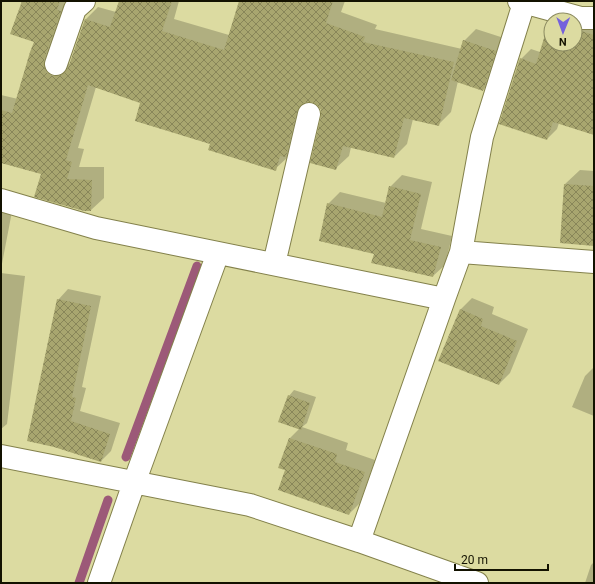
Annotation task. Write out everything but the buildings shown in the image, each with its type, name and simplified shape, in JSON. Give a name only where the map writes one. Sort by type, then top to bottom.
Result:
[{"type":"street","points":[[56,64],[75,10],[84,1]]},
{"type":"street","points":[[359,541],[461,252],[482,137],[521,2],[581,18],[594,18]]},
{"type":"street","points":[[274,264],[309,114]]},
{"type":"street","points":[[1,200],[96,228],[444,299]]},
{"type":"street","points":[[461,252],[594,262]]},
{"type":"street","points":[[98,583],[218,253]]},
{"type":"street","points":[[1,456],[250,505],[359,541],[477,583]]},
{"type":"waterway","points":[[126,457],[197,266]]},
{"type":"waterway","points":[[79,583],[108,500]]}]
